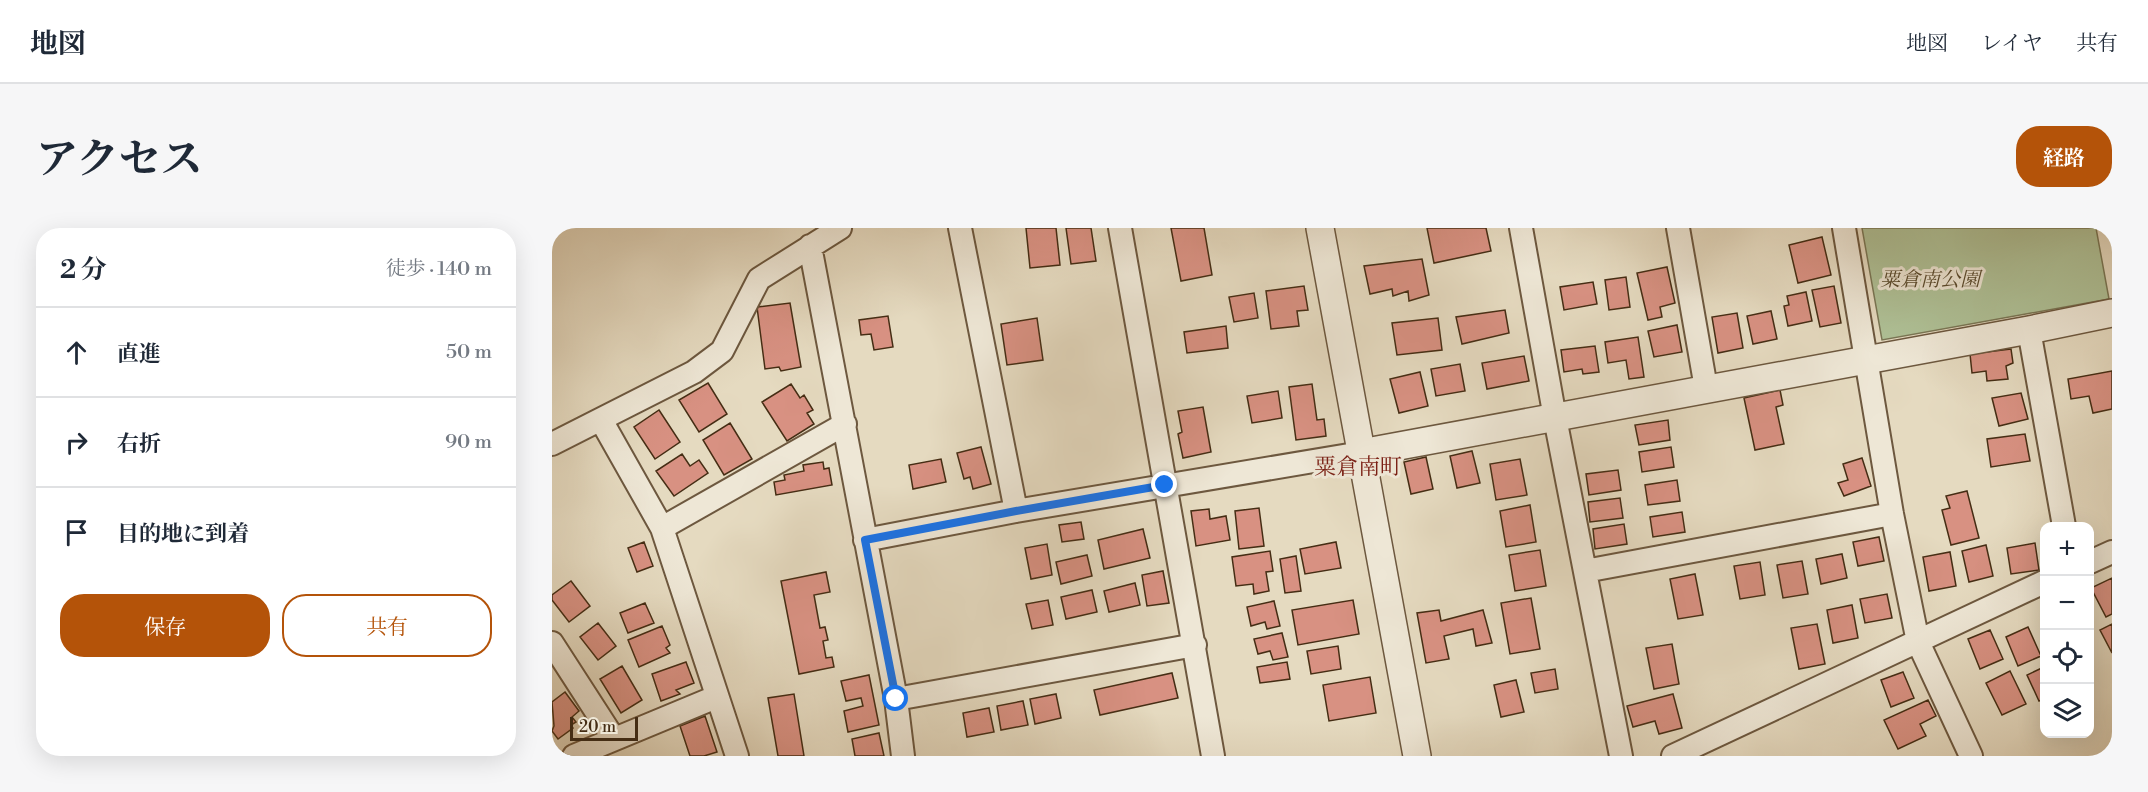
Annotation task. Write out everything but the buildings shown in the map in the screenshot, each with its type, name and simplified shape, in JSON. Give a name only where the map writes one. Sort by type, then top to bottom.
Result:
[{"type":"street","points":[[552,444],[694,372],[722,351],[759,279],[840,228]]},
{"type":"street","points":[[960,228],[1016,511]]},
{"type":"street","points":[[1120,228],[1213,756]]},
{"type":"street","points":[[1320,228],[1417,756]]},
{"type":"street","points":[[1521,228],[1555,418],[1621,756]]},
{"type":"street","points":[[1678,228],[1706,388]]},
{"type":"street","points":[[1844,228],[1892,514],[1918,642],[1971,756]]},
{"type":"street","points":[[810,246],[896,699],[903,756]]},
{"type":"street","points":[[865,540],[1016,511],[1555,418],[2112,313]]},
{"type":"street","points":[[2029,330],[2063,522]]},
{"type":"street","points":[[601,420],[662,528],[737,756]]},
{"type":"street","points":[[662,528],[845,424]]},
{"type":"street","points":[[1585,571],[1892,514]]},
{"type":"street","points":[[2094,560],[2112,552]]},
{"type":"street","points":[[1673,756],[2040,584]]},
{"type":"street","points":[[552,643],[614,739]]},
{"type":"street","points":[[896,699],[1195,645]]},
{"type":"street","points":[[574,756],[716,697]]},
{"type":"green space","name":"粟倉南公園","points":[[1862,228],[2096,228],[2109,299],[1882,340]]},
{"type":"district","name":"粟倉南町","points":[[1358,466]]},
{"type":"route","points":[[896,699],[865,540],[1165,485]]}]
